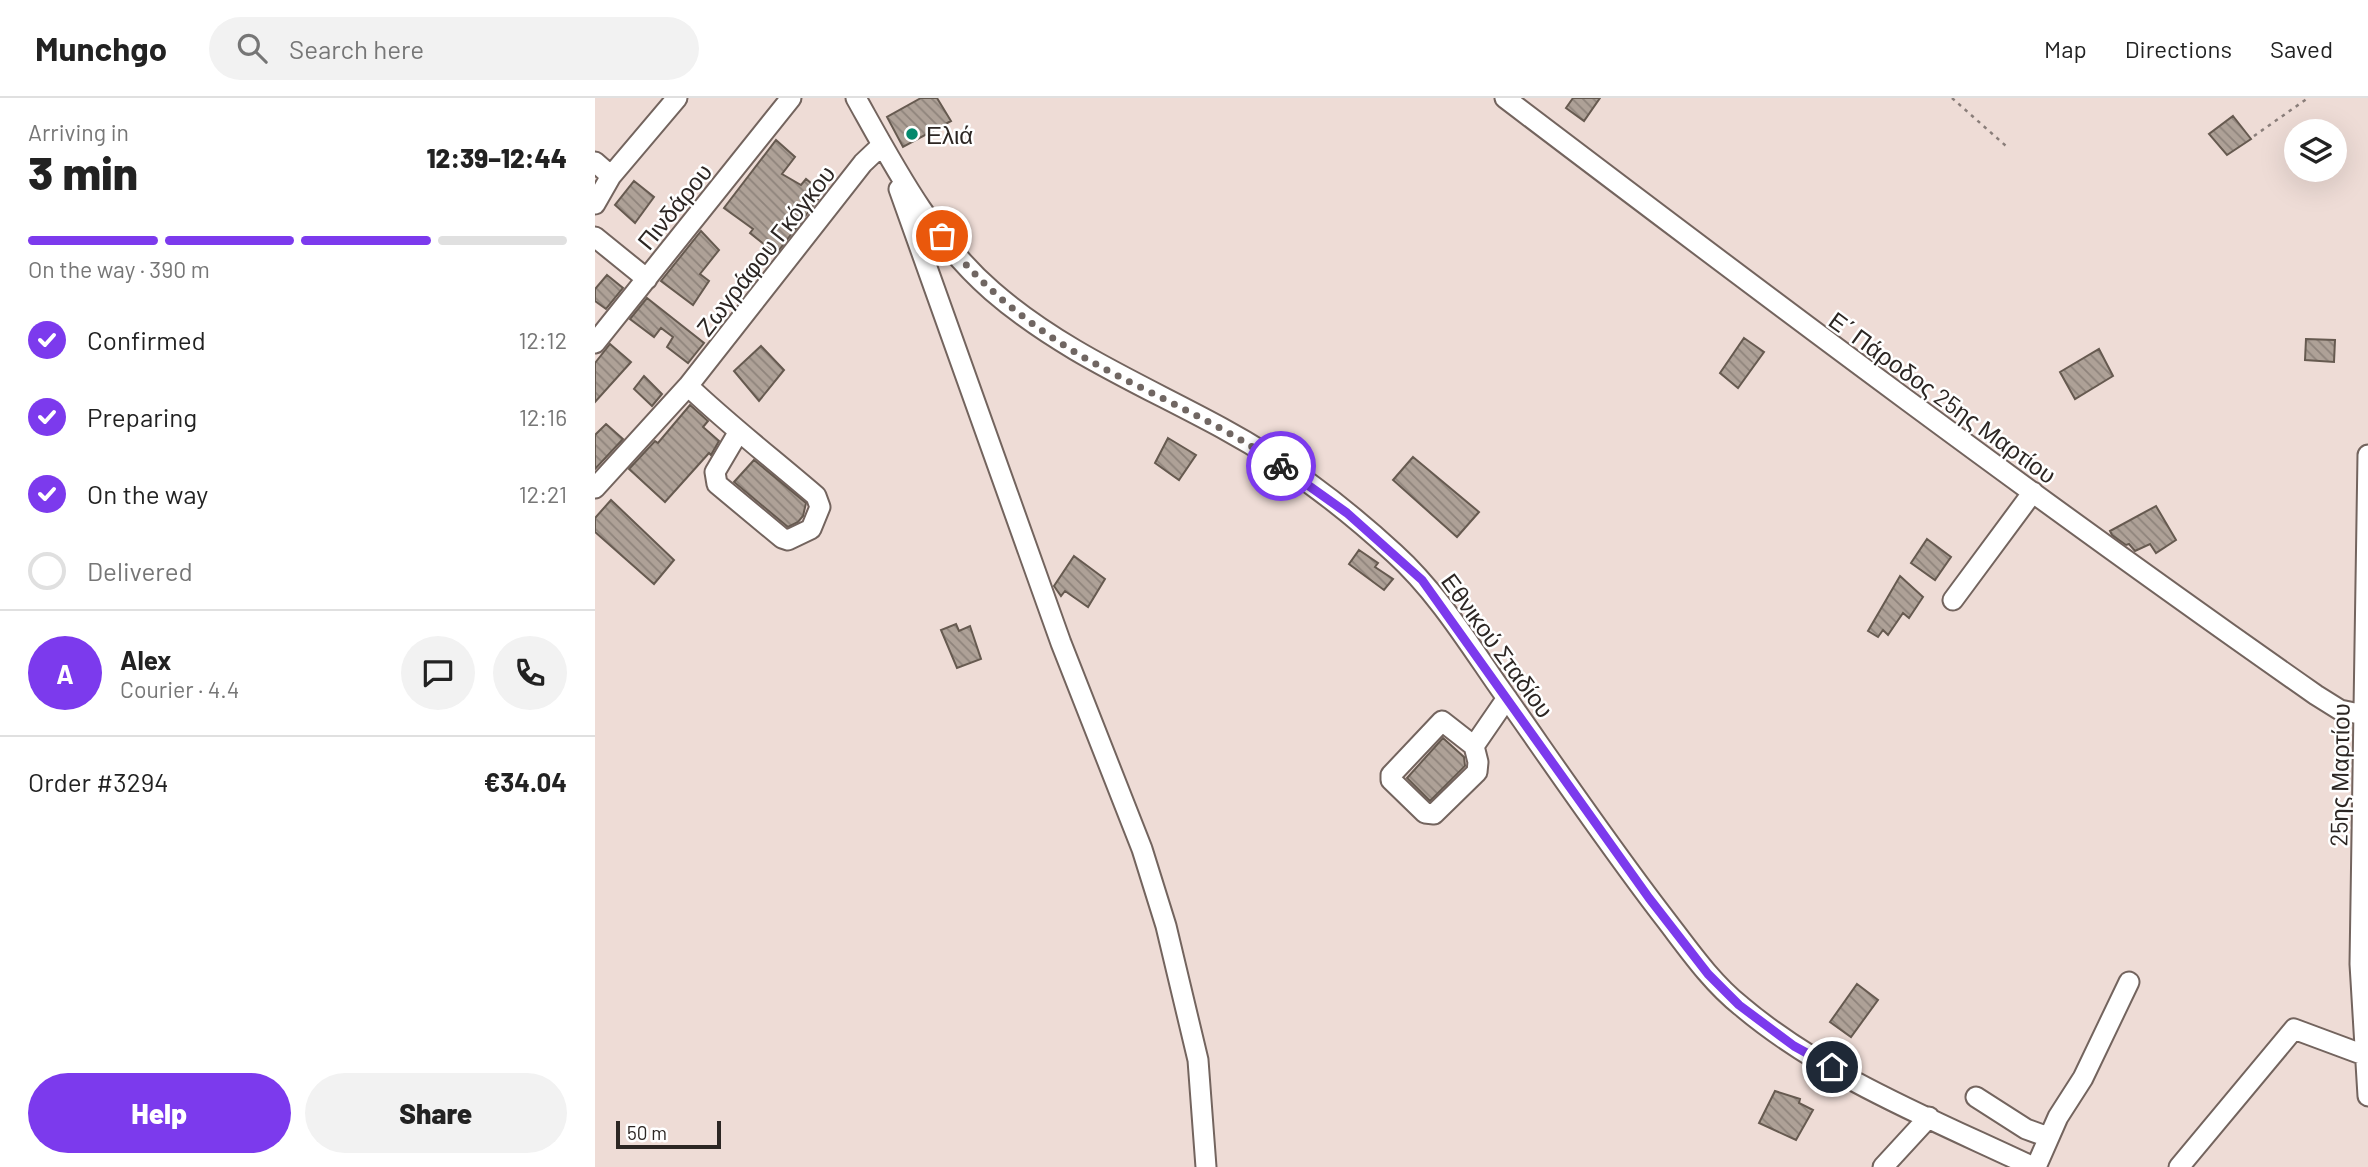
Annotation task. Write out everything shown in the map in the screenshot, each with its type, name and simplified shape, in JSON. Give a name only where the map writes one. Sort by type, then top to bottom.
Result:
[{"type":"street","points":[[595,204],[611,176],[677,98]]},
{"type":"street","name":"Πινδάρου","points":[[595,343],[791,98]]},
{"type":"street","name":"Ε΄ Πάροδος 25ης Μαρτίου","points":[[1505,98],[1870,375],[2033,492],[2104,547],[2316,695],[2340,710],[2364,715]]},
{"type":"street","name":"Εθνικού Σταδίου","points":[[863,100],[884,150],[906,188],[954,251],[1012,307],[1101,367],[1226,430],[1264,453],[1347,513],[1395,554],[1446,611],[1649,898],[1708,974],[1739,1005],[1794,1046],[2010,1161],[2035,1167]]},
{"type":"street","points":[[884,150],[1061,643],[1142,849],[1166,926],[1198,1060],[1206,1167]]},
{"type":"street","name":"Ζωγράφου Γκόγκου","points":[[595,488],[688,386],[863,163],[884,150]]},
{"type":"street","points":[[595,162],[611,176]]},
{"type":"street","points":[[595,237],[647,279]]},
{"type":"street","points":[[688,386],[738,433],[815,496],[820,507],[811,530],[788,540],[782,538],[717,484],[715,472],[738,433]]},
{"type":"street","name":"25ης Μαρτίου","points":[[2368,455],[2360,964],[2368,1096]]},
{"type":"street","points":[[1953,600],[2033,492]]},
{"type":"street","points":[[1473,746],[1507,698]]},
{"type":"street","points":[[1445,721],[1473,746],[1479,762],[1477,772],[1434,814],[1425,813],[1391,780],[1391,775],[1439,722],[1445,721]]},
{"type":"street","points":[[2035,1167],[2048,1137],[2084,1078],[2129,982]]},
{"type":"street","points":[[2179,1167],[2294,1029],[2364,1055]]},
{"type":"street","points":[[1976,1097],[2026,1129],[2048,1137]]},
{"type":"street","points":[[1883,1167],[1929,1117]]},
{"type":"path","points":[[1952,98],[2006,146]]},
{"type":"path","points":[[2254,136],[2308,98]]},
{"type":"building","name":"Ελιά","points":[[921,98],[937,98],[951,121],[903,147],[887,117]]},
{"type":"building","points":[[1573,98],[1600,98],[1584,121],[1566,108]]},
{"type":"building","points":[[2233,116],[2251,139],[2227,155],[2209,134]]},
{"type":"building","points":[[776,140],[795,157],[782,174],[801,185],[806,179],[823,193],[776,254],[750,233],[753,229],[724,208]]},
{"type":"building","points":[[634,181],[654,197],[635,223],[615,205]]},
{"type":"building","points":[[701,231],[719,250],[700,274],[709,281],[693,305],[661,281]]},
{"type":"building","points":[[607,275],[623,288],[606,309],[595,301],[595,289]]},
{"type":"building","points":[[647,298],[704,343],[688,363],[667,347],[673,337],[661,328],[654,337],[630,319]]},
{"type":"building","points":[[1744,338],[1764,352],[1738,388],[1720,373]]},
{"type":"building","points":[[2306,339],[2335,340],[2334,362],[2305,360]]},
{"type":"building","points":[[610,344],[631,362],[595,402],[595,363]]},
{"type":"building","points":[[761,346],[784,370],[759,401],[734,371]]},
{"type":"building","points":[[2099,349],[2113,376],[2075,399],[2060,372]]},
{"type":"building","points":[[644,376],[662,394],[652,406],[634,389]]},
{"type":"building","points":[[690,405],[708,421],[703,427],[719,441],[711,455],[709,453],[665,502],[629,469],[655,441],[658,443]]},
{"type":"building","points":[[606,424],[623,439],[595,469],[595,435]]},
{"type":"building","points":[[1168,438],[1196,455],[1179,480],[1155,463]]},
{"type":"building","points":[[1413,457],[1479,512],[1457,537],[1393,480]]},
{"type":"building","points":[[754,460],[806,503],[803,516],[798,522],[788,527],[734,482]]},
{"type":"building","points":[[611,500],[674,560],[654,584],[595,532],[595,518]]},
{"type":"building","points":[[2156,506],[2176,540],[2156,553],[2150,544],[2135,551],[2129,544],[2126,545],[2112,535],[2110,531]]},
{"type":"building","points":[[1927,539],[1951,557],[1935,580],[1911,563]]},
{"type":"building","points":[[1359,550],[1378,563],[1375,567],[1393,579],[1384,590],[1349,564]]},
{"type":"building","points":[[1074,556],[1105,579],[1088,607],[1065,591],[1061,596],[1054,586]]},
{"type":"building","points":[[1900,576],[1923,597],[1909,618],[1903,613],[1888,635],[1883,630],[1878,637],[1868,631]]},
{"type":"building","points":[[956,624],[959,631],[970,626],[981,659],[957,668],[941,630]]},
{"type":"building","points":[[1443,738],[1464,757],[1465,766],[1430,801],[1407,778]]},
{"type":"building","points":[[1857,984],[1878,1000],[1851,1037],[1830,1022]]},
{"type":"building","points":[[1775,1091],[1800,1099],[1799,1103],[1813,1110],[1796,1140],[1759,1123]]},
{"type":"way so far","points":[[942,236],[988,288],[1067,346],[1101,367],[1226,430],[1281,466]]},
{"type":"place","name":"Ελιά","points":[[912,134]]},
{"type":"route","points":[[1281,466],[1347,513],[1422,580],[1649,898],[1708,974],[1739,1005],[1794,1046],[1832,1067]]}]
